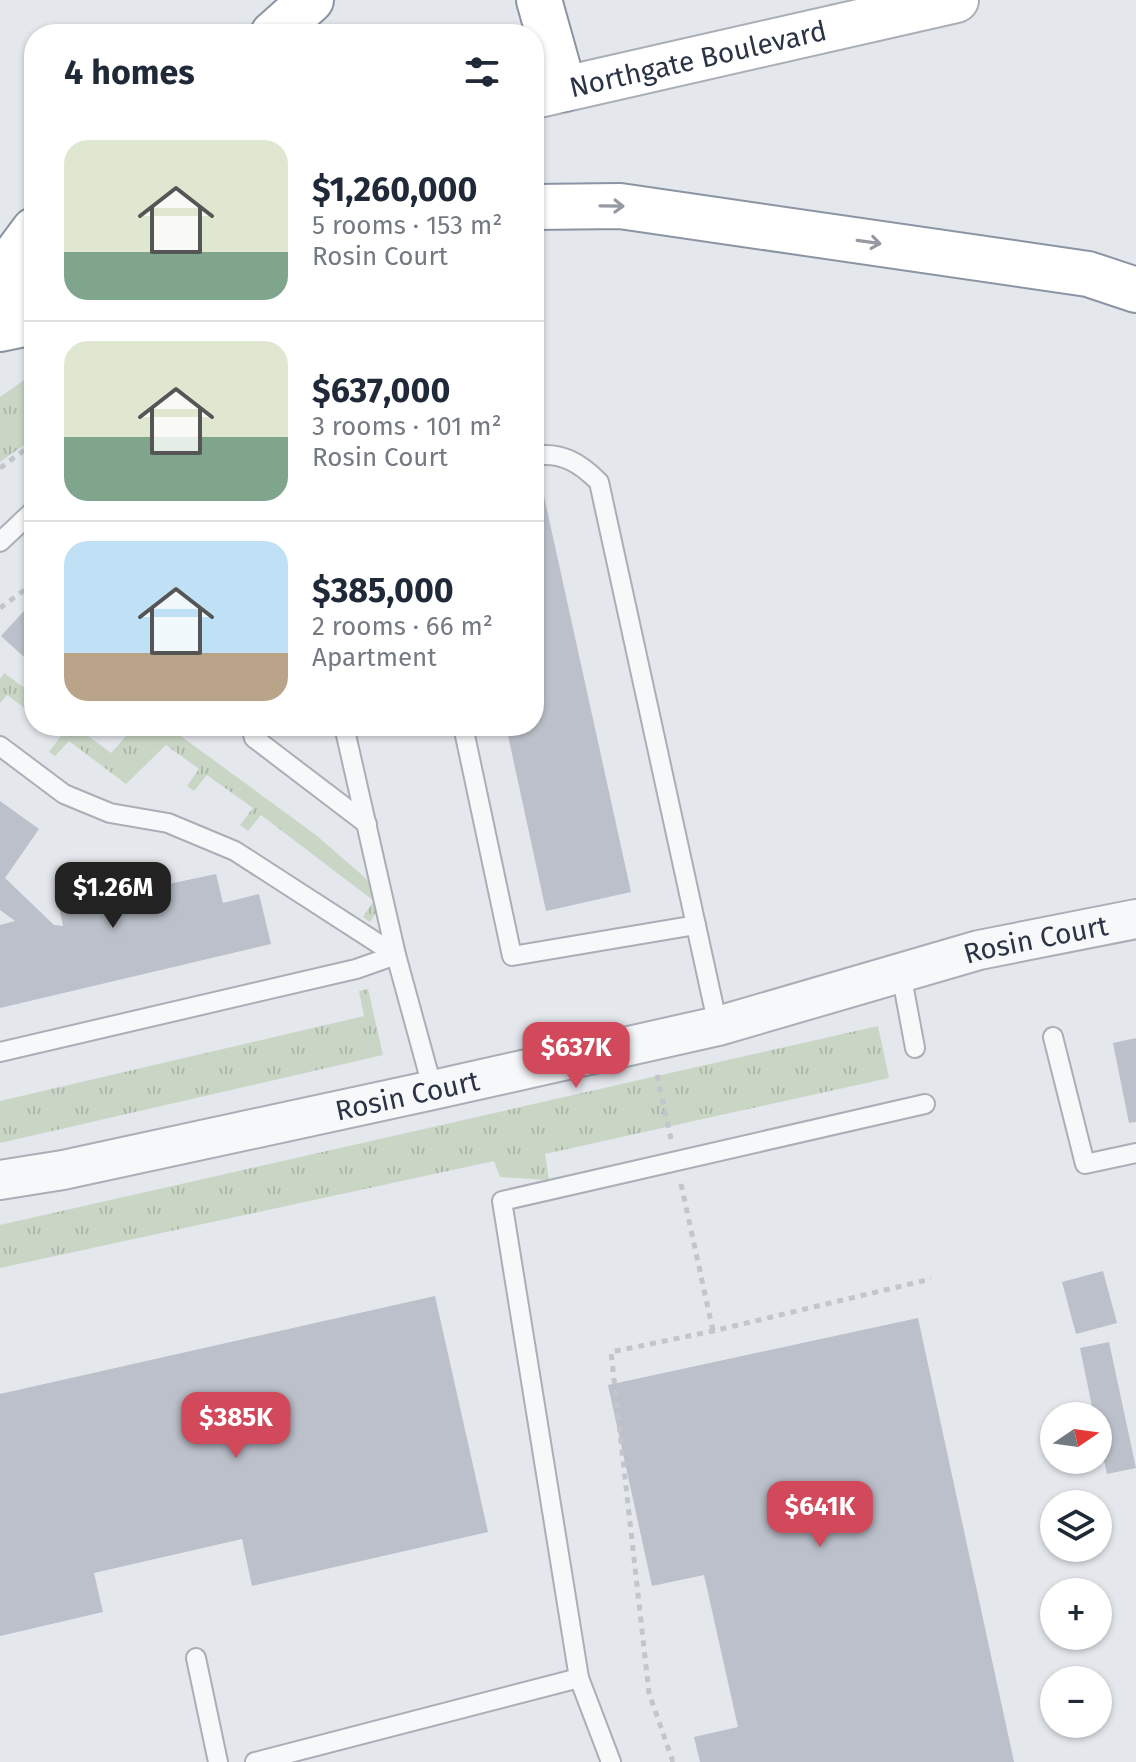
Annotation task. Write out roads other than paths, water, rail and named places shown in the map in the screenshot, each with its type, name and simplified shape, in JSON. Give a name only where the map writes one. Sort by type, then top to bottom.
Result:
[{"type":"main road","points":[[284,24],[311,0]]},
{"type":"main road","points":[[539,0],[542,24]]},
{"type":"main road","name":"Northgate Boulevard","points":[[549,92],[956,0]]},
{"type":"main road","points":[[544,46],[549,92]]},
{"type":"main road","points":[[544,207],[620,206],[1088,274],[1136,290]]},
{"type":"main road","points":[[0,276],[24,244]]},
{"type":"main road","points":[[0,306],[24,288]]},
{"type":"main road","points":[[0,329],[24,324]]},
{"type":"street","name":"Rosin Court","points":[[0,1180],[63,1170],[718,1026],[979,950],[1136,919]]},
{"type":"lane","points":[[544,454],[551,453],[582,465],[599,482],[718,1026]]},
{"type":"lane","points":[[0,542],[24,519]]},
{"type":"lane","points":[[254,736],[367,824]]},
{"type":"lane","points":[[346,736],[396,955],[433,1090]]},
{"type":"lane","points":[[465,736],[512,956],[696,925]]},
{"type":"lane","points":[[0,746],[64,794],[110,813],[168,823],[235,851],[396,955]]},
{"type":"lane","points":[[0,1052],[356,969],[396,955]]},
{"type":"lane","points":[[901,973],[915,1048]]},
{"type":"lane","points":[[1053,1037],[1085,1164],[1136,1153]]},
{"type":"lane","points":[[611,1762],[579,1678],[502,1201],[925,1104]]},
{"type":"lane","points":[[196,1658],[218,1762]]},
{"type":"lane","points":[[255,1762],[579,1678]]}]
